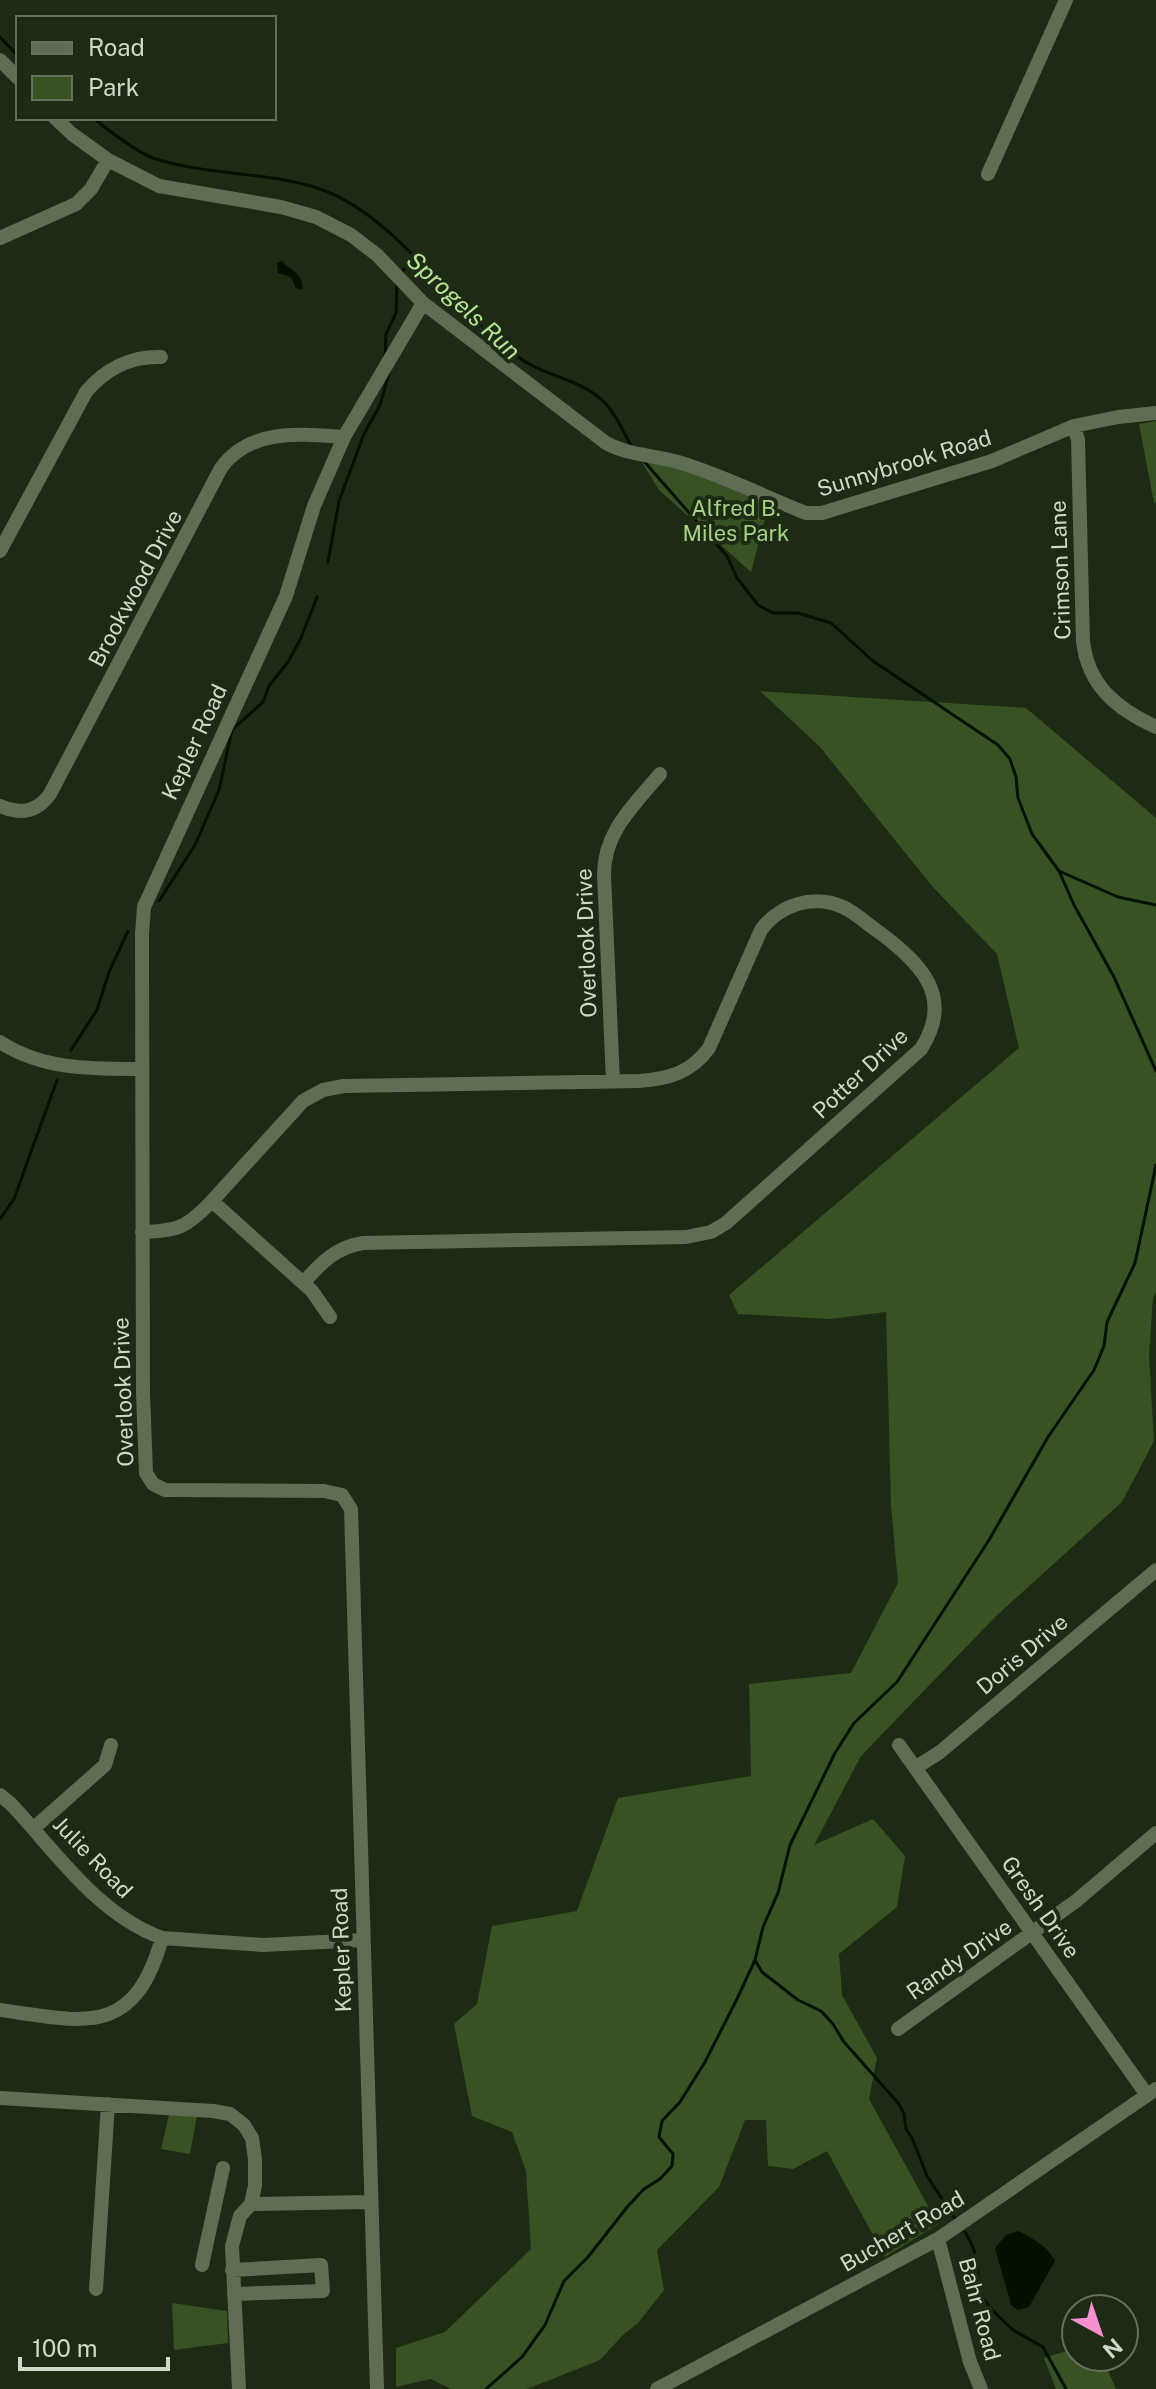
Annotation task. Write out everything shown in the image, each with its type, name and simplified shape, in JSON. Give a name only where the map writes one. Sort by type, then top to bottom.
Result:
[{"type":"street","points":[[988,174],[1066,0]]},
{"type":"street","points":[[0,60],[16,76]]},
{"type":"street","name":"Sunnybrook Road","points":[[57,120],[108,160],[159,186],[281,207],[316,217],[363,243],[423,303],[595,436],[626,452],[699,469],[802,511],[817,514],[992,461],[1074,426],[1156,413]]},
{"type":"street","points":[[0,238],[76,204],[91,189],[108,160]]},
{"type":"street","name":"Kepler Road","points":[[142,1232],[144,907],[286,596],[314,506],[344,437],[423,303]]},
{"type":"street","points":[[0,551],[75,410],[91,386],[120,364],[161,357]]},
{"type":"street","name":"Crimson Lane","points":[[1074,426],[1078,440],[1086,661],[1093,678],[1107,697],[1156,727]]},
{"type":"street","name":"Brookwood Drive","points":[[0,806],[19,812],[32,810],[50,794],[229,458],[258,440],[285,435],[344,437]]},
{"type":"street","name":"Overlook Drive","points":[[613,1081],[604,874],[606,852],[614,831],[660,774]]},
{"type":"street","name":"Potter Drive","points":[[142,1232],[185,1226],[212,1201],[297,1107],[323,1090],[344,1086],[662,1080],[681,1073],[695,1064],[712,1041],[758,934],[775,915],[796,904],[812,901],[829,903],[851,912],[913,960],[926,976],[933,994],[933,1023],[915,1057],[726,1223],[711,1232],[686,1237],[363,1243],[330,1256],[304,1282]]},
{"type":"street","points":[[0,1042],[35,1059],[63,1066],[141,1069]]},
{"type":"street","points":[[212,1201],[304,1282],[330,1317]]},
{"type":"street","name":"Overlook Drive","points":[[142,1232],[145,1470],[149,1479],[157,1487],[180,1492],[324,1491],[342,1495],[351,1509]]},
{"type":"street","name":"Kepler Road","points":[[351,1509],[377,2389]]},
{"type":"street","name":"Doris Drive","points":[[915,1768],[940,1752],[1156,1570]]},
{"type":"street","points":[[34,1828],[105,1765],[111,1745]]},
{"type":"street","name":"Gresh Drive","points":[[899,1745],[1032,1934],[1152,2092]]},
{"type":"street","name":"Julie Road","points":[[0,1795],[116,1915],[162,1938]]},
{"type":"street","name":"Randy Drive","points":[[898,2029],[1076,1901],[1156,1833]]},
{"type":"street","points":[[0,2010],[74,2019],[113,2012],[144,1986],[162,1938],[263,1945],[363,1940]]},
{"type":"street","name":"Buchert Road","points":[[657,2389],[938,2239],[1152,2092]]},
{"type":"street","points":[[0,2098],[213,2111],[230,2114],[248,2130],[254,2150],[255,2186],[251,2204],[237,2223],[232,2246],[239,2389]]},
{"type":"street","points":[[96,2289],[108,2104]]},
{"type":"street","points":[[202,2265],[223,2168]]},
{"type":"street","points":[[251,2204],[370,2202]]},
{"type":"street","points":[[212,2219],[237,2223]]},
{"type":"street","name":"Bahr Road","points":[[938,2239],[970,2362],[981,2389]]},
{"type":"street","points":[[232,2270],[321,2265],[323,2291],[234,2294]]},
{"type":"green space","points":[[1156,421],[1156,502],[1154,503],[1139,424]]},
{"type":"green space","name":"Alfred B. Miles Park","points":[[640,459],[689,471],[769,504],[751,572],[659,490]]},
{"type":"green space","points":[[760,691],[1026,708],[1156,818],[1156,1292],[1149,1356],[1154,1441],[1122,1502],[996,1616],[861,1756],[814,1845],[873,1819],[905,1856],[897,1907],[839,1954],[842,1995],[877,2058],[869,2099],[938,2224],[885,2257],[827,2151],[793,2169],[768,2166],[766,2120],[745,2120],[719,2187],[657,2250],[664,2290],[638,2323],[600,2360],[527,2389],[451,2389],[431,2379],[396,2387],[396,2348],[445,2332],[531,2249],[526,2171],[512,2132],[472,2116],[454,2024],[477,2004],[492,1926],[577,1911],[618,1798],[751,1776],[749,1684],[851,1673],[898,1583],[891,1505],[886,1312],[830,1319],[738,1314],[729,1295],[1019,1048],[997,954],[932,886],[820,747]]},
{"type":"green space","points":[[169,2115],[197,2116],[190,2154],[161,2149]]},
{"type":"green space","points":[[172,2303],[227,2311],[228,2343],[174,2350]]},
{"type":"green space","points":[[1060,2353],[1060,2373],[1109,2373],[1116,2389],[1056,2389],[1044,2358]]},
{"type":"shaded area","points":[[282,261],[299,275],[302,290],[296,288],[291,277],[278,273],[277,263]]},
{"type":"shaded area","points":[[1018,2231],[1040,2243],[1055,2261],[1029,2307],[1018,2310],[1011,2305],[995,2248],[1006,2235]]},
{"type":"waterway","name":"Sprogels Run","points":[[0,37],[16,54]]},
{"type":"waterway","name":"Sprogels Run","points":[[96,120],[153,158],[194,168],[300,183],[348,202],[399,241],[494,338],[518,357],[594,393],[616,417],[632,447]]},
{"type":"waterway","points":[[402,271],[417,260]]},
{"type":"waterway","points":[[385,356],[386,334],[396,313],[397,282]]},
{"type":"waterway","points":[[328,562],[339,501],[364,434],[380,405],[390,370]]},
{"type":"waterway","name":"Sprogels Run","points":[[642,459],[727,556],[737,578],[758,605],[773,613],[798,613],[831,623],[873,661],[998,745],[1010,759],[1018,798],[1032,834],[1059,871],[1118,897],[1156,905]]},
{"type":"waterway","points":[[159,901],[195,845],[219,790],[232,730],[263,702],[269,686],[288,662],[301,638],[317,597]]},
{"type":"waterway","points":[[1059,871],[1114,977],[1156,1071]]},
{"type":"waterway","points":[[71,1050],[97,1010],[109,972],[128,931]]},
{"type":"waterway","points":[[0,1219],[14,1199],[57,1080]]},
{"type":"waterway","points":[[486,2389],[522,2357],[545,2325],[564,2281],[588,2257],[628,2206],[672,2166],[673,2154],[659,2137],[662,2121],[680,2102],[705,2062],[737,1999],[755,1960],[763,1927],[778,1893],[790,1845],[835,1753],[854,1723],[897,1682],[989,1540],[1048,1437],[1094,1370],[1104,1346],[1107,1322],[1135,1263],[1156,1165]]},
{"type":"waterway","points":[[755,1960],[762,1972],[798,2000],[821,2011],[899,2104],[906,2129],[927,2176],[956,2220]]},
{"type":"waterway","points":[[965,2232],[977,2260],[977,2290],[1013,2330],[1043,2347],[1066,2389]]}]
